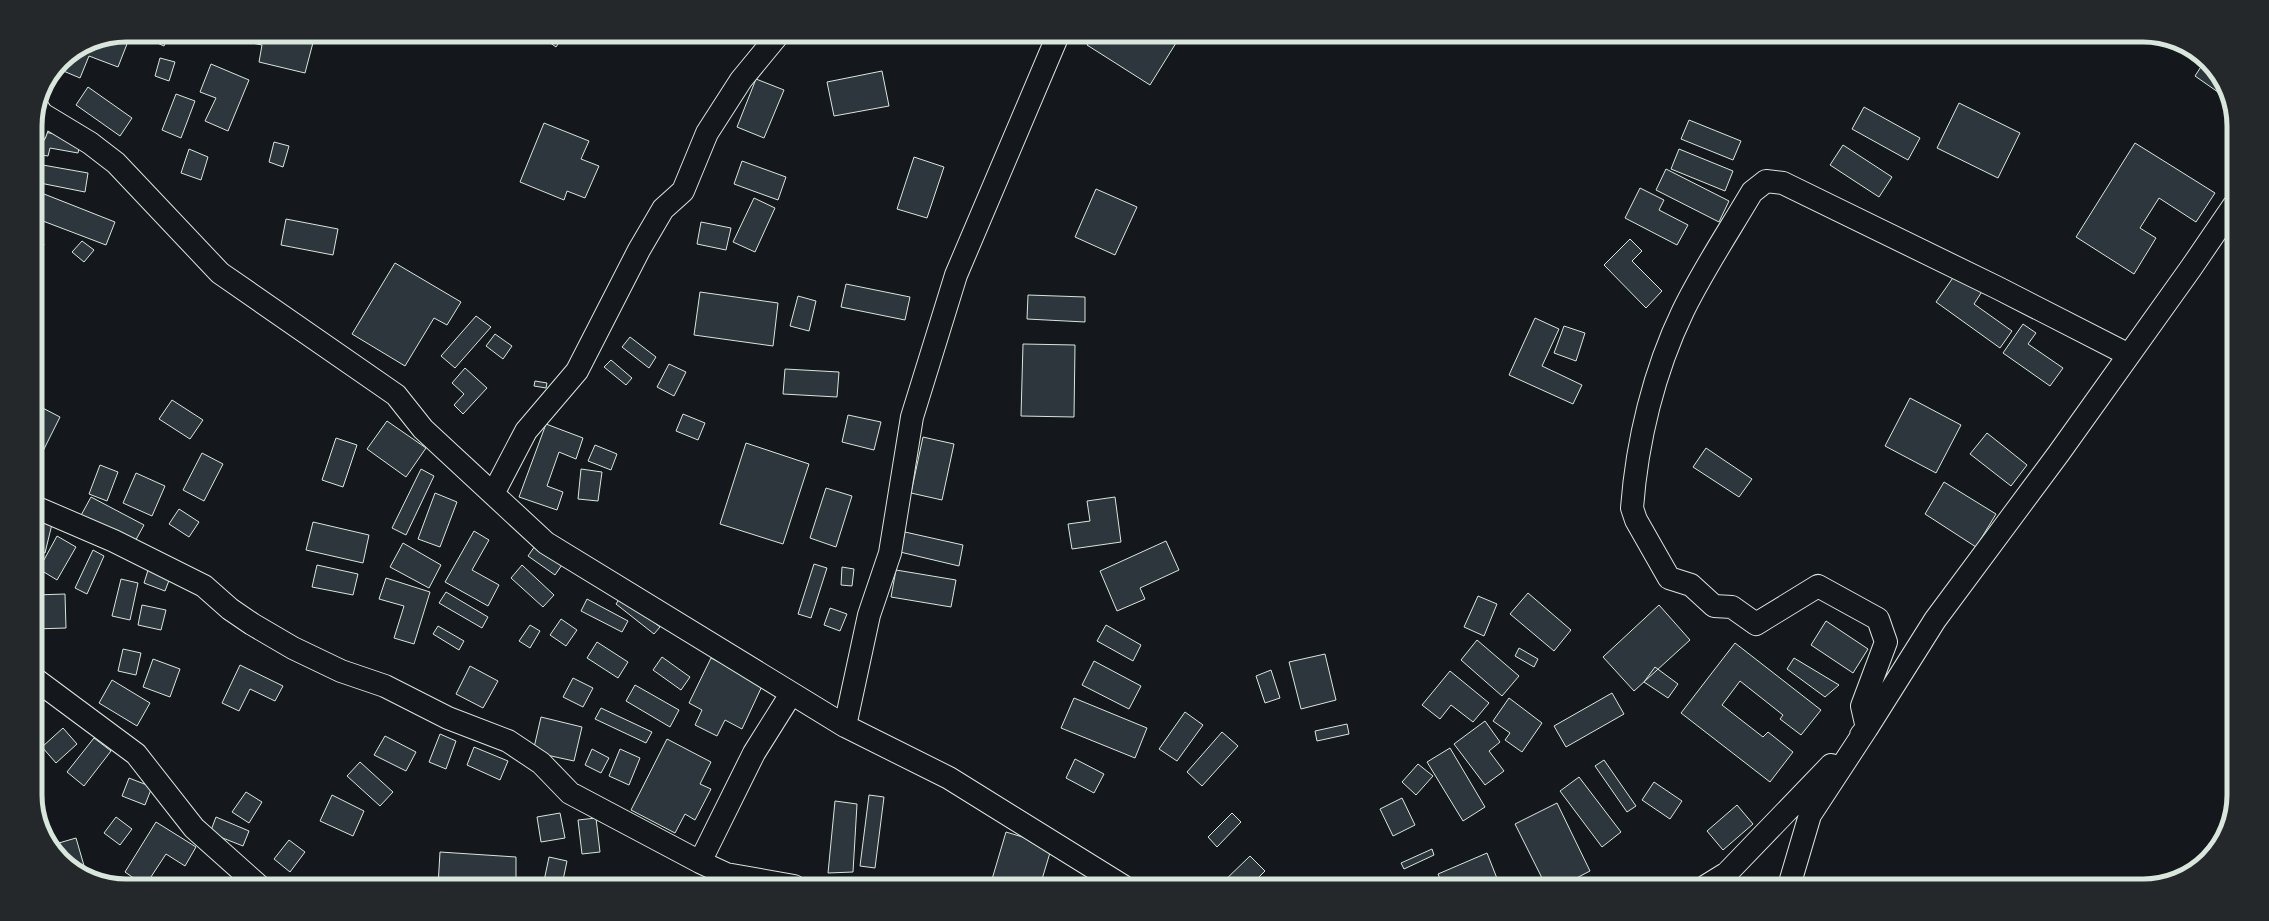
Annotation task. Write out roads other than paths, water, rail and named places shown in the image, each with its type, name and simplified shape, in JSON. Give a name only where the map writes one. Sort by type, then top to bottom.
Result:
[{"type":"street","points":[[493,494],[526,431],[577,371],[639,250],[663,209],[683,191],[707,133],[741,80],[772,42]]},
{"type":"street","points":[[845,726],[869,615],[890,553],[900,499],[912,417],[956,275],[1055,42]]},
{"type":"street","points":[[43,120],[90,142],[116,163],[220,273],[396,395],[422,429],[546,543],[791,694],[845,726],[949,778],[1112,879]]},
{"type":"street","points":[[1867,728],[1862,706],[1886,642],[1878,620],[1818,586],[1756,624],[1732,607],[1714,606],[1691,585],[1668,578],[1636,520],[1632,508],[1647,417],[1664,355],[1684,310],[1752,192],[1766,181],[1783,183],[1998,288],[2129,355]]},
{"type":"street","points":[[1791,879],[1810,815],[1935,620],[2059,453],[2227,215]]},
{"type":"street","points":[[42,510],[114,541],[204,586],[230,609],[293,648],[341,671],[385,686],[448,718],[508,741],[541,763],[570,793],[700,862],[726,874],[754,879]]},
{"type":"street","points":[[42,684],[136,754],[194,828],[250,879]]},
{"type":"street","points":[[700,862],[754,753],[791,694]]},
{"type":"street","points":[[1717,879],[1727,873],[1867,728]]}]
